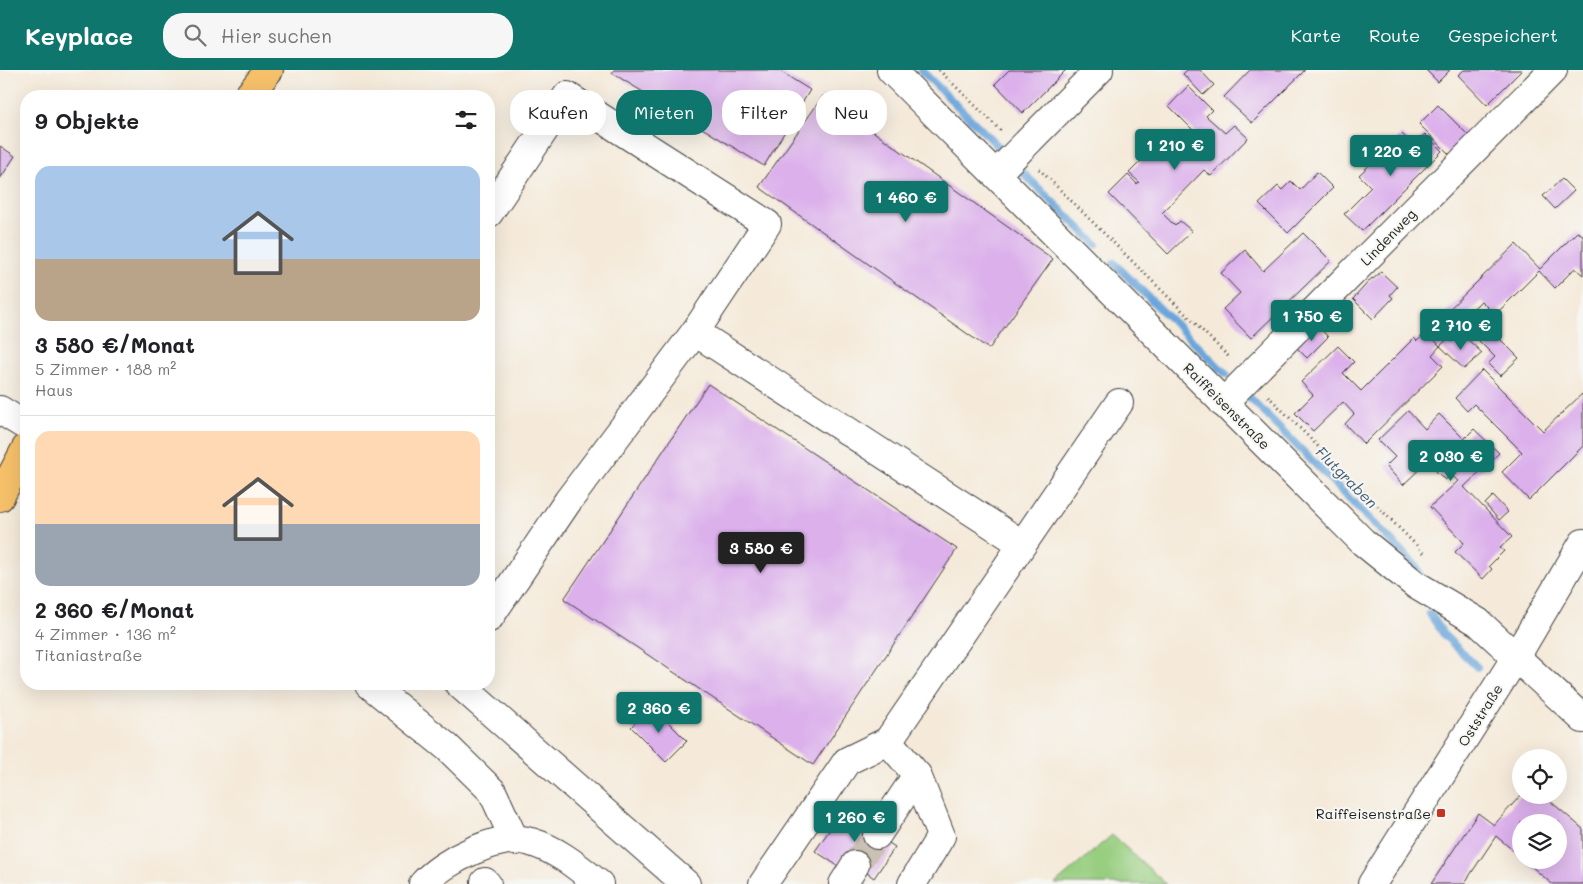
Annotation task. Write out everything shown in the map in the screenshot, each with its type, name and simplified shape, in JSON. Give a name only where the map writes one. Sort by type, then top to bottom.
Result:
[{"type":"main road","points":[[253,90],[269,70]]},
{"type":"main road","points":[[0,497],[20,459]]},
{"type":"street","name":"Raiffeisenstraße","points":[[891,70],[1363,542],[1416,585],[1478,622],[1583,718]]},
{"type":"street","points":[[996,174],[1099,70]]},
{"type":"street","name":"Lindenweg","points":[[1224,403],[1553,70]]},
{"type":"street","points":[[495,204],[567,96],[767,224],[695,332],[568,501],[495,609]]},
{"type":"street","points":[[695,332],[1022,544]]},
{"type":"street","points":[[763,884],[847,761],[888,740],[1119,402]]},
{"type":"street","points":[[0,410],[20,422]]},
{"type":"street","name":"Oststraße","points":[[1372,884],[1516,657],[1583,543]]},
{"type":"street","points":[[376,690],[447,747],[492,791],[516,842]]},
{"type":"street","points":[[466,690],[686,884]]},
{"type":"street","points":[[888,740],[917,775],[941,836],[912,884]]},
{"type":"street","points":[[877,835],[917,775]]},
{"type":"street","points":[[423,884],[432,873],[461,855],[493,843],[529,841],[564,855],[599,884]]},
{"type":"path","points":[[939,70],[1250,377],[1426,555]]},
{"type":"green space","points":[[1112,835],[1166,884],[1055,884]]},
{"type":"building","points":[[614,70],[778,70],[810,90],[806,97],[806,90],[722,90],[722,135],[783,135],[764,166],[712,134],[712,90],[640,90],[612,73]]},
{"type":"building","points":[[1009,70],[1066,70],[1023,113],[995,84]]},
{"type":"building","points":[[1187,70],[1200,70],[1214,85],[1203,95],[1183,74]]},
{"type":"building","points":[[1250,70],[1305,70],[1252,123],[1224,97]]},
{"type":"building","points":[[1426,70],[1450,70],[1438,82]]},
{"type":"building","points":[[1464,70],[1522,70],[1487,105],[1458,75]]},
{"type":"building","points":[[1188,86],[1212,110],[1206,116],[1225,133],[1234,125],[1248,138],[1211,176],[1204,170],[1162,213],[1175,226],[1180,221],[1192,231],[1168,254],[1109,194],[1128,175],[1137,184],[1139,182],[1129,173],[1165,137],[1174,146],[1179,141],[1185,148],[1198,135],[1169,106]]},
{"type":"building","points":[[1438,105],[1469,136],[1450,155],[1419,124]]},
{"type":"building","points":[[816,106],[816,135],[878,135],[1053,259],[989,349],[759,187],[796,135],[806,135],[806,120]]},
{"type":"building","points":[[1402,134],[1413,145],[1425,134],[1442,151],[1362,231],[1344,214],[1371,187],[1359,175]]},
{"type":"building","points":[[0,146],[15,156],[0,179]]},
{"type":"building","points":[[1317,172],[1333,188],[1288,233],[1259,204],[1278,186],[1282,190],[1291,181],[1300,190]]},
{"type":"building","points":[[1562,179],[1574,191],[1555,209],[1543,196]]},
{"type":"building","points":[[1577,232],[1583,235],[1583,275],[1575,268],[1555,288],[1539,271],[1495,315],[1481,301],[1445,336],[1434,324],[1516,244],[1540,269]]},
{"type":"building","points":[[1303,233],[1331,261],[1251,338],[1223,309],[1240,293],[1221,273],[1245,250],[1263,271]]},
{"type":"building","points":[[1381,272],[1397,287],[1390,295],[1393,298],[1373,319],[1353,299],[1372,278]]},
{"type":"building","points":[[1317,325],[1328,337],[1307,358],[1295,346]]},
{"type":"building","points":[[1490,329],[1519,358],[1500,376],[1488,364],[1495,357],[1479,341]]},
{"type":"building","points":[[1427,332],[1440,346],[1432,355],[1443,366],[1364,444],[1345,424],[1354,414],[1343,402],[1313,431],[1295,413],[1313,395],[1301,382],[1338,346],[1354,362],[1343,373],[1361,391],[1414,338],[1417,341]]},
{"type":"building","points":[[1461,333],[1482,353],[1464,369],[1440,346],[1449,338],[1452,342]]},
{"type":"building","points":[[1482,370],[1543,431],[1583,395],[1583,446],[1529,500],[1502,472],[1522,452],[1474,404],[1467,411],[1455,398]]},
{"type":"building","points":[[708,384],[957,549],[813,765],[564,599]]},
{"type":"building","points":[[1408,411],[1425,429],[1439,414],[1464,439],[1474,429],[1499,453],[1464,487],[1512,537],[1500,548],[1504,551],[1489,566],[1492,569],[1483,579],[1455,552],[1464,543],[1430,507],[1458,481],[1451,475],[1445,480],[1427,462],[1403,485],[1386,466],[1395,457],[1378,440]]},
{"type":"building","points":[[1493,496],[1508,512],[1499,520],[1485,504]]},
{"type":"building","points":[[652,706],[687,741],[666,762],[631,727]]},
{"type":"building","points":[[849,802],[868,815],[861,824],[895,847],[874,878],[844,857],[838,866],[815,851]]},
{"type":"building","points":[[1513,804],[1554,804],[1565,814],[1512,814],[1512,849],[1496,836],[1464,884],[1431,884],[1478,813],[1494,825]]},
{"type":"building","points":[[1567,815],[1583,829],[1583,884],[1552,884],[1534,869],[1567,869]]},
{"type":"waterway","name":"Flutgraben","points":[[921,70],[1002,150]]},
{"type":"waterway","name":"Flutgraben","points":[[1018,168],[1096,244]]},
{"type":"waterway","name":"Flutgraben","points":[[1114,263],[1226,374]]},
{"type":"waterway","name":"Flutgraben","points":[[1251,399],[1416,566],[1420,576]]},
{"type":"waterway","name":"Flutgraben","points":[[1430,614],[1445,636],[1477,667]]},
{"type":"tunnel","points":[[855,865],[877,835]]},
{"type":"place","name":"Raiffeisenstraße","points":[[1441,813]]}]
